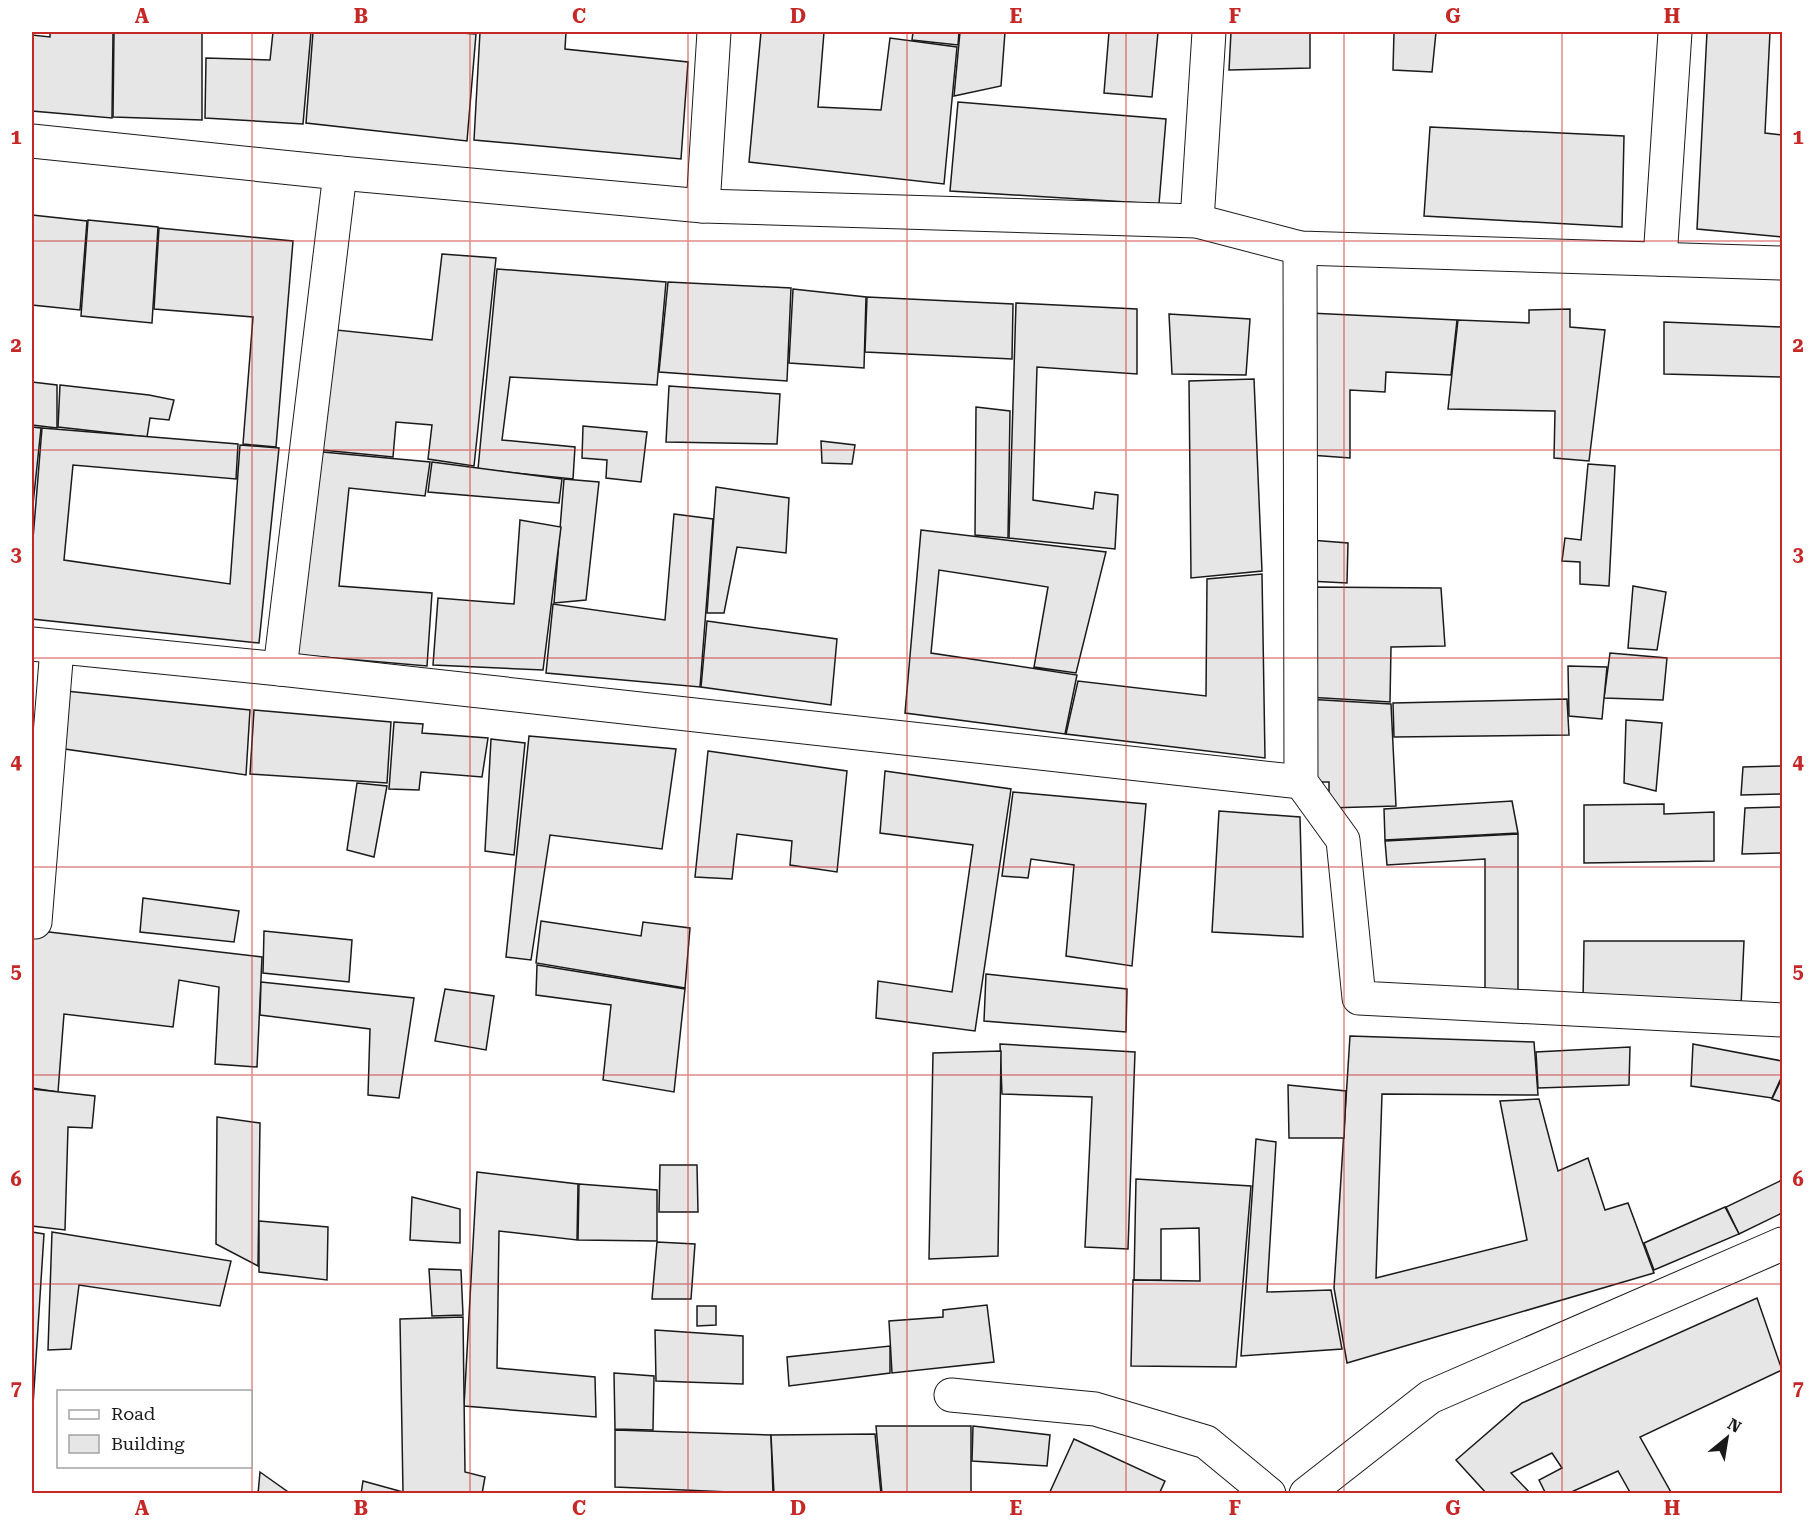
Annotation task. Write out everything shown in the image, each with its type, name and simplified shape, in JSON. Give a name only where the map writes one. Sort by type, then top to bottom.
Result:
[{"type":"street","points":[[703,206],[714,32]]},
{"type":"street","points":[[1197,221],[1209,32]]},
{"type":"street","points":[[1660,259],[1675,32]]},
{"type":"street","points":[[32,141],[340,173],[703,206],[1197,221],[1300,248],[1782,263]]},
{"type":"street","points":[[280,669],[340,173]]},
{"type":"street","points":[[1300,248],[1301,782],[1342,840],[1359,998],[1782,1020]]},
{"type":"street","points":[[32,921],[35,922],[44,646],[280,669],[1301,782]]},
{"type":"street","points":[[1306,1494],[1430,1397],[1782,1244]]},
{"type":"street","points":[[951,1395],[1095,1409],[1206,1442],[1269,1494]]},
{"type":"building","points":[[50,32],[113,32],[112,118],[32,111],[32,35],[50,37]]},
{"type":"building","points":[[114,32],[202,32],[202,120],[113,117]]},
{"type":"building","points":[[273,32],[311,32],[303,124],[205,118],[206,58],[270,60]]},
{"type":"building","points":[[313,32],[476,34],[467,141],[306,123]]},
{"type":"building","points":[[480,32],[566,32],[565,49],[688,62],[681,159],[474,140]]},
{"type":"building","points":[[761,32],[824,32],[818,107],[881,110],[890,38],[957,47],[944,184],[749,162]]},
{"type":"building","points":[[913,32],[959,32],[958,45],[912,40]]},
{"type":"building","points":[[960,32],[1005,32],[1001,86],[954,96]]},
{"type":"building","points":[[1109,32],[1158,32],[1152,97],[1104,93]]},
{"type":"building","points":[[1231,32],[1310,32],[1310,68],[1229,70]]},
{"type":"building","points":[[1394,32],[1436,32],[1432,72],[1393,70]]},
{"type":"building","points":[[1707,32],[1770,32],[1765,133],[1782,135],[1782,237],[1697,229]]},
{"type":"building","points":[[958,102],[1166,119],[1159,204],[950,191]]},
{"type":"building","points":[[1430,127],[1624,136],[1622,227],[1424,216]]},
{"type":"building","points":[[32,215],[87,221],[80,310],[32,305]]},
{"type":"building","points":[[88,220],[158,227],[152,323],[81,316]]},
{"type":"building","points":[[159,228],[293,241],[276,447],[243,444],[253,317],[154,309]]},
{"type":"building","points":[[442,254],[496,258],[474,466],[428,459],[432,425],[396,422],[393,457],[312,449],[327,329],[432,340]]},
{"type":"building","points":[[497,269],[666,282],[657,385],[510,377],[502,440],[575,447],[573,479],[478,469]]},
{"type":"building","points":[[668,282],[791,288],[787,381],[659,372]]},
{"type":"building","points":[[793,289],[866,297],[864,368],[789,363]]},
{"type":"building","points":[[867,297],[1013,304],[1012,359],[865,352]]},
{"type":"building","points":[[1016,303],[1137,309],[1137,374],[1037,367],[1033,500],[1093,509],[1095,492],[1118,495],[1115,549],[1009,538]]},
{"type":"building","points":[[1570,309],[1570,327],[1605,330],[1589,461],[1554,458],[1555,411],[1448,409],[1458,320],[1529,323],[1529,310]]},
{"type":"building","points":[[1309,313],[1457,320],[1451,375],[1386,372],[1385,392],[1350,390],[1350,458],[1310,455]]},
{"type":"building","points":[[1169,314],[1250,319],[1246,375],[1172,374]]},
{"type":"building","points":[[1664,322],[1782,327],[1782,377],[1664,374]]},
{"type":"building","points":[[1254,379],[1262,571],[1191,578],[1189,381]]},
{"type":"building","points":[[32,382],[57,385],[57,428],[32,425]]},
{"type":"building","points":[[60,385],[174,400],[169,420],[150,418],[147,437],[58,427]]},
{"type":"building","points":[[669,386],[780,394],[777,444],[666,442]]},
{"type":"building","points":[[976,407],[1010,411],[1008,538],[975,535]]},
{"type":"building","points":[[583,426],[647,432],[641,482],[606,478],[607,460],[582,458]]},
{"type":"building","points":[[32,427],[41,428],[32,514]]},
{"type":"building","points":[[42,428],[238,444],[236,479],[73,465],[64,560],[230,584],[240,445],[279,448],[259,643],[32,619],[32,551]]},
{"type":"building","points":[[821,441],[855,445],[852,464],[822,463]]},
{"type":"building","points":[[312,451],[430,462],[425,496],[349,488],[339,586],[432,593],[427,666],[288,654]]},
{"type":"building","points":[[432,462],[562,479],[559,503],[428,492]]},
{"type":"building","points":[[1588,464],[1615,466],[1609,586],[1580,584],[1580,562],[1562,561],[1565,538],[1581,540]]},
{"type":"building","points":[[564,479],[599,482],[586,600],[554,603]]},
{"type":"building","points":[[716,487],[789,498],[786,553],[737,547],[724,613],[707,613]]},
{"type":"building","points":[[674,514],[713,519],[700,687],[546,673],[553,604],[665,620]]},
{"type":"building","points":[[520,520],[561,527],[543,670],[433,665],[438,598],[514,604]]},
{"type":"building","points":[[921,530],[1106,552],[1076,673],[1034,667],[1048,587],[939,570],[931,653],[1077,675],[1065,734],[905,713]]},
{"type":"building","points":[[1310,540],[1348,543],[1347,583],[1308,581]]},
{"type":"building","points":[[1262,574],[1265,758],[1066,734],[1078,681],[1206,696],[1207,579]]},
{"type":"building","points":[[1633,586],[1666,592],[1657,650],[1628,648]]},
{"type":"building","points":[[1307,587],[1441,588],[1445,646],[1391,647],[1390,702],[1307,697]]},
{"type":"building","points":[[707,621],[837,639],[831,705],[701,687]]},
{"type":"building","points":[[1610,653],[1667,658],[1663,700],[1604,698]]},
{"type":"building","points":[[1568,666],[1607,667],[1602,719],[1569,716]]},
{"type":"building","points":[[56,690],[250,710],[246,775],[51,747]]},
{"type":"building","points":[[1306,699],[1391,704],[1396,806],[1329,808],[1329,782],[1304,782]]},
{"type":"building","points":[[1567,699],[1569,735],[1394,737],[1393,703]]},
{"type":"building","points":[[254,710],[391,722],[387,783],[250,774]]},
{"type":"building","points":[[1626,720],[1662,723],[1656,791],[1624,783]]},
{"type":"building","points":[[394,722],[423,724],[422,733],[488,738],[482,777],[421,772],[419,790],[389,789]]},
{"type":"building","points":[[529,736],[676,749],[662,849],[550,835],[531,960],[506,957]]},
{"type":"building","points":[[491,739],[525,743],[514,855],[485,851]]},
{"type":"building","points":[[708,751],[847,771],[837,872],[790,865],[792,841],[737,834],[732,879],[695,877]]},
{"type":"building","points":[[1782,766],[1782,794],[1741,795],[1743,767]]},
{"type":"building","points":[[885,771],[1011,789],[975,1031],[876,1018],[878,981],[952,992],[973,845],[880,833]]},
{"type":"building","points":[[357,783],[387,786],[374,857],[347,850]]},
{"type":"building","points":[[1013,792],[1146,804],[1132,966],[1066,956],[1074,865],[1031,859],[1028,878],[1002,876]]},
{"type":"building","points":[[1512,801],[1518,833],[1385,840],[1384,809]]},
{"type":"building","points":[[1664,804],[1664,814],[1714,812],[1714,861],[1584,863],[1584,805]]},
{"type":"building","points":[[1782,807],[1782,853],[1742,854],[1745,808]]},
{"type":"building","points":[[1219,811],[1300,817],[1303,937],[1212,932]]},
{"type":"building","points":[[1518,834],[1518,991],[1485,990],[1485,859],[1387,865],[1385,841]]},
{"type":"building","points":[[143,898],[239,911],[234,942],[140,932]]},
{"type":"building","points":[[541,921],[641,936],[643,922],[690,928],[685,988],[536,963]]},
{"type":"building","points":[[32,930],[262,957],[257,1067],[215,1064],[219,987],[179,980],[173,1027],[64,1014],[58,1092],[32,1088]]},
{"type":"building","points":[[264,931],[352,940],[349,982],[263,973]]},
{"type":"building","points":[[1584,941],[1744,941],[1741,1006],[1583,1001]]},
{"type":"building","points":[[537,965],[685,989],[674,1092],[603,1080],[611,1005],[536,995]]},
{"type":"building","points":[[986,974],[1127,989],[1126,1032],[984,1021]]},
{"type":"building","points":[[261,982],[414,998],[399,1098],[368,1095],[370,1029],[260,1015]]},
{"type":"building","points":[[445,989],[494,996],[486,1050],[435,1041]]},
{"type":"building","points":[[1350,1036],[1534,1042],[1538,1095],[1382,1094],[1376,1278],[1527,1240],[1500,1101],[1539,1099],[1558,1171],[1588,1158],[1605,1210],[1628,1203],[1654,1273],[1347,1363],[1334,1288]]},
{"type":"building","points":[[1000,1044],[1135,1052],[1128,1249],[1085,1247],[1092,1097],[1002,1094]]},
{"type":"building","points":[[1693,1044],[1782,1061],[1782,1076],[1772,1098],[1691,1086]]},
{"type":"building","points":[[1630,1047],[1629,1085],[1538,1088],[1536,1052]]},
{"type":"building","points":[[1001,1051],[998,1256],[929,1259],[933,1053]]},
{"type":"building","points":[[1782,1078],[1782,1102],[1772,1099]]},
{"type":"building","points":[[1288,1085],[1346,1091],[1344,1138],[1289,1138]]},
{"type":"building","points":[[32,1089],[95,1096],[92,1128],[68,1127],[65,1230],[32,1226]]},
{"type":"building","points":[[217,1117],[260,1123],[258,1266],[216,1244]]},
{"type":"building","points":[[1256,1139],[1276,1142],[1267,1292],[1331,1290],[1342,1349],[1241,1356]]},
{"type":"building","points":[[660,1165],[697,1165],[698,1212],[659,1212]]},
{"type":"building","points":[[477,1172],[578,1184],[577,1240],[499,1231],[497,1368],[595,1377],[596,1417],[464,1406]]},
{"type":"building","points":[[1136,1179],[1251,1186],[1236,1367],[1131,1366],[1133,1280],[1200,1281],[1199,1228],[1161,1229],[1161,1280],[1134,1280]]},
{"type":"building","points":[[1782,1180],[1782,1213],[1739,1234],[1726,1207]]},
{"type":"building","points":[[579,1184],[657,1190],[657,1241],[578,1240]]},
{"type":"building","points":[[412,1197],[460,1209],[460,1243],[410,1240]]},
{"type":"building","points":[[1725,1207],[1739,1234],[1654,1270],[1644,1243]]},
{"type":"building","points":[[259,1221],[328,1227],[327,1280],[259,1272]]},
{"type":"building","points":[[32,1232],[44,1234],[32,1421]]},
{"type":"building","points":[[52,1232],[231,1261],[220,1306],[79,1285],[71,1349],[48,1350]]},
{"type":"building","points":[[657,1242],[695,1244],[691,1299],[652,1299]]},
{"type":"building","points":[[429,1269],[461,1270],[463,1315],[432,1316]]},
{"type":"building","points":[[1757,1298],[1782,1370],[1640,1437],[1672,1494],[1631,1494],[1618,1471],[1567,1494],[1546,1494],[1539,1480],[1562,1468],[1552,1453],[1511,1473],[1531,1494],[1487,1494],[1456,1460],[1522,1403]]},
{"type":"building","points":[[987,1305],[994,1362],[892,1373],[889,1321],[943,1317],[943,1310]]},
{"type":"building","points":[[697,1306],[716,1306],[716,1325],[697,1326]]},
{"type":"building","points":[[463,1317],[465,1472],[485,1477],[482,1494],[361,1494],[363,1481],[403,1492],[400,1319]]},
{"type":"building","points":[[655,1330],[743,1336],[743,1384],[656,1381]]},
{"type":"building","points":[[890,1346],[890,1373],[789,1386],[787,1357]]},
{"type":"building","points":[[614,1373],[654,1376],[653,1430],[615,1429]]},
{"type":"building","points":[[876,1426],[971,1426],[971,1494],[882,1494]]},
{"type":"building","points":[[973,1426],[1050,1435],[1047,1466],[972,1461]]},
{"type":"building","points":[[615,1430],[771,1435],[773,1494],[615,1487]]},
{"type":"building","points":[[875,1434],[881,1494],[774,1494],[771,1435]]},
{"type":"building","points":[[1074,1439],[1165,1481],[1159,1494],[1049,1494]]},
{"type":"building","points":[[260,1472],[291,1494],[258,1494]]}]
